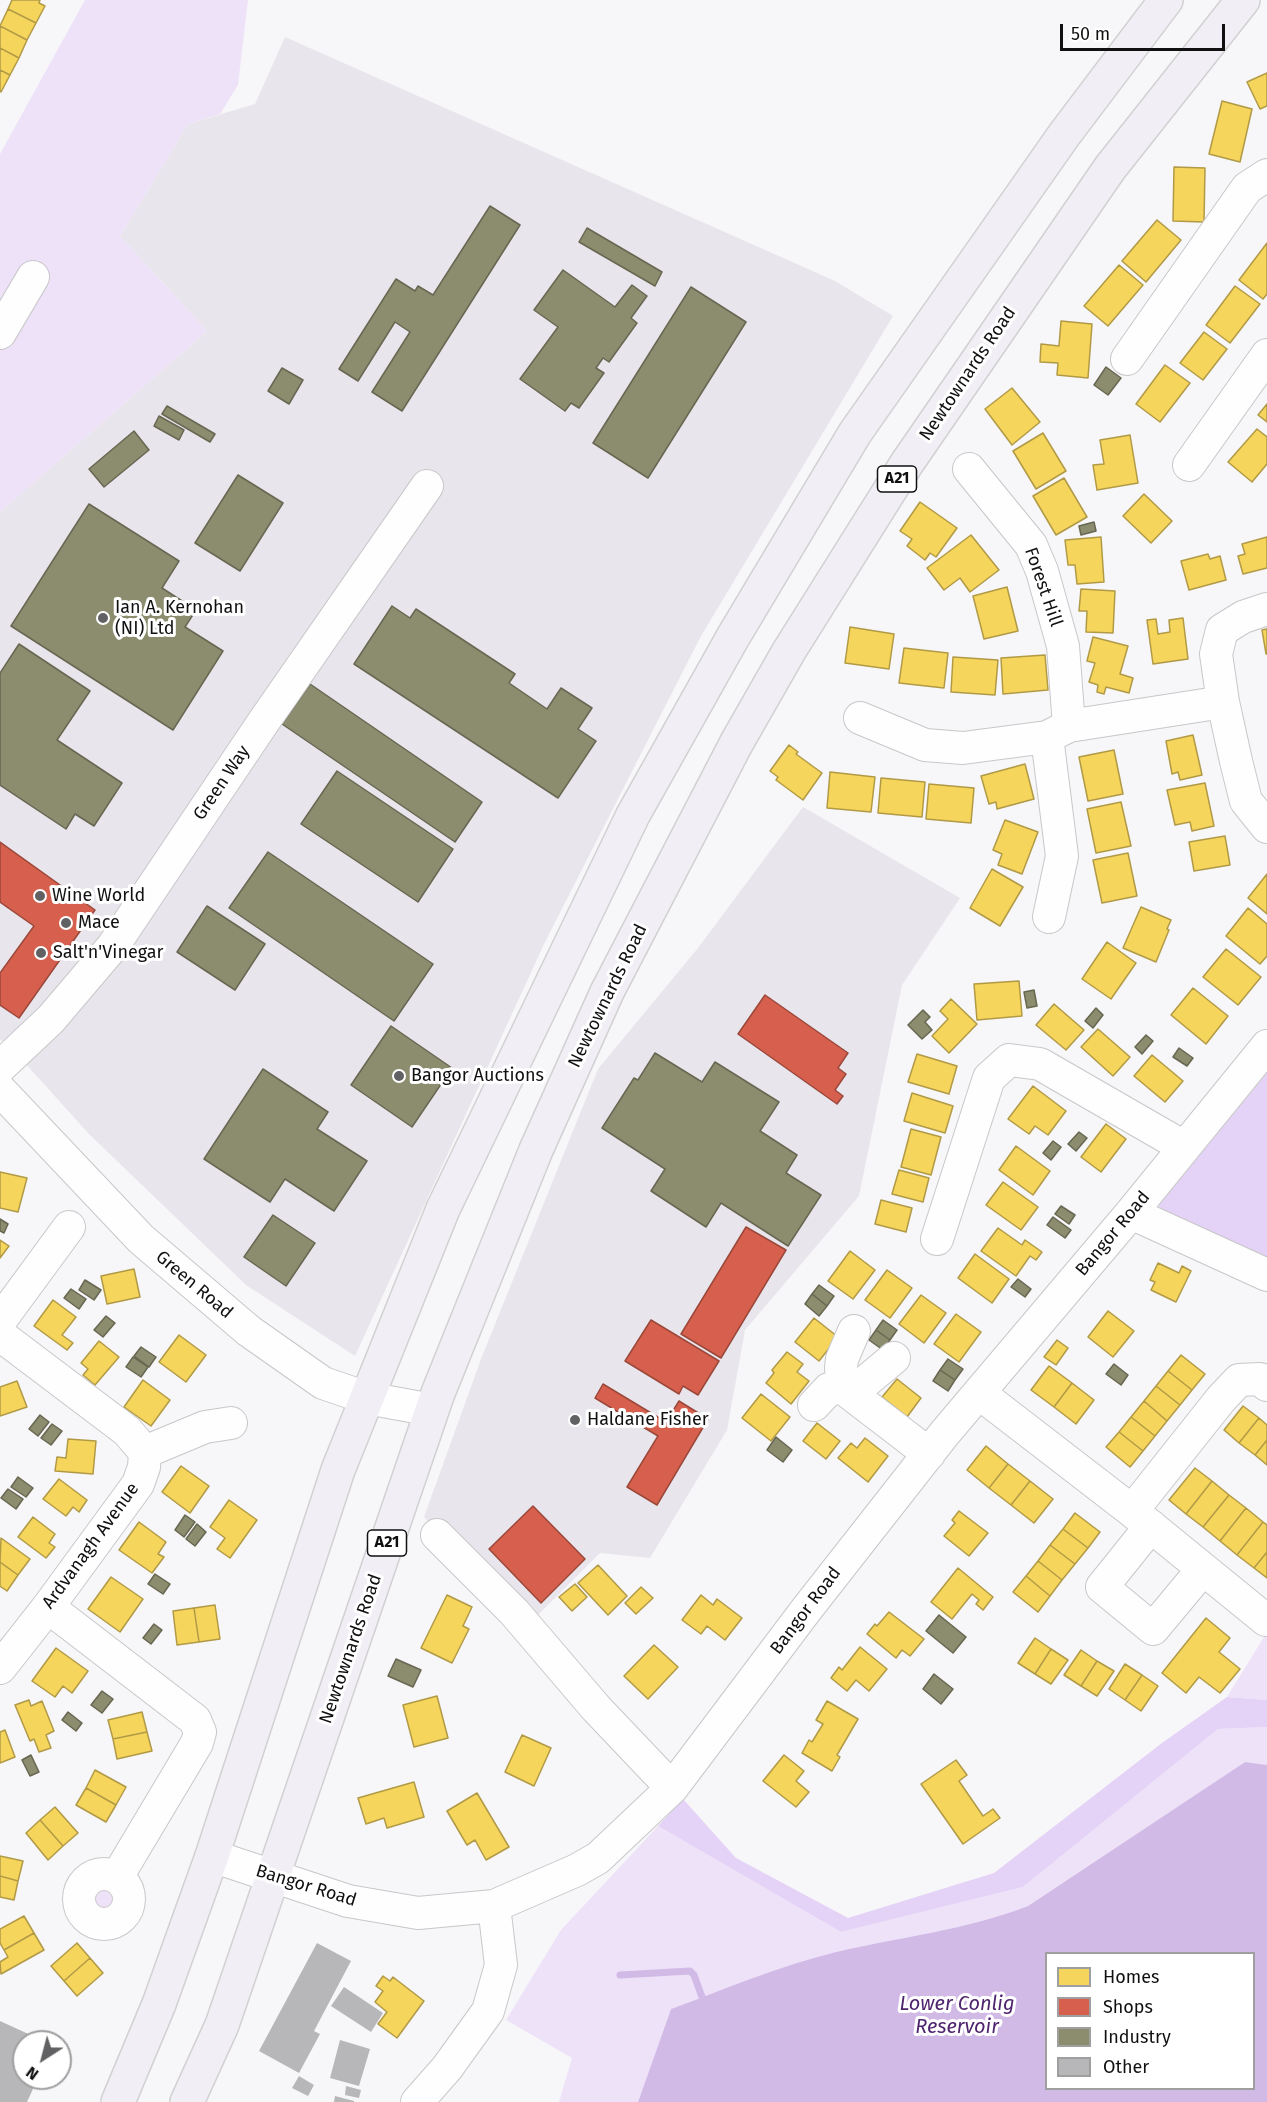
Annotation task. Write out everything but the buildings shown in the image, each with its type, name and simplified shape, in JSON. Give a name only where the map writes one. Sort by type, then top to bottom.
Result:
[{"type":"highway","points":[[118,2102],[159,2004],[212,1856],[335,1479],[367,1398],[448,1198],[633,815],[733,637],[855,433],[1064,135],[1166,0]]},
{"type":"highway","name":"Newtownards Road","points":[[187,2102],[222,2025],[432,1410],[536,1150],[607,992],[737,742],[907,463],[1110,168],[1243,0]]},
{"type":"street","points":[[1127,359],[1247,188],[1267,175]]},
{"type":"street","points":[[0,333],[33,277]]},
{"type":"street","points":[[1189,465],[1267,355]]},
{"type":"street","name":"Forest Hill","points":[[969,470],[1031,545],[1042,571],[1063,646],[1058,731],[1062,856],[1049,917]]},
{"type":"street","name":"Green Way","points":[[0,1067],[51,1019],[113,946],[249,744],[428,486]]},
{"type":"street","points":[[1267,609],[1243,617],[1222,630],[1216,654],[1223,702],[1246,801],[1267,827]]},
{"type":"street","points":[[860,718],[925,745],[963,748],[1223,702]]},
{"type":"street","name":"Bangor Road","points":[[212,1856],[348,1901],[418,1912],[494,1906],[598,1858],[672,1788],[819,1593],[929,1454],[1131,1213],[1267,1046]]},
{"type":"street","points":[[937,1239],[989,1078],[1009,1060],[1040,1064],[1184,1147]]},
{"type":"street","name":"Green Road","points":[[0,1090],[141,1239],[249,1331],[323,1383],[367,1398],[432,1410]]},
{"type":"street","points":[[1131,1213],[1267,1275]]},
{"type":"street","points":[[0,1322],[69,1227]]},
{"type":"street","points":[[854,1331],[842,1359],[841,1368],[846,1390],[929,1454]]},
{"type":"street","points":[[0,1335],[128,1431],[145,1452],[204,1427],[231,1423]]},
{"type":"street","points":[[814,1405],[829,1389],[846,1390],[864,1383],[894,1359]]},
{"type":"street","points":[[1203,1569],[1153,1629],[1102,1587],[1141,1519],[1221,1399],[1239,1380],[1260,1379],[1267,1385]]},
{"type":"street","points":[[979,1393],[1266,1620]]},
{"type":"street","name":"Ardvanagh Avenue","points":[[0,1668],[48,1607],[138,1484],[144,1467],[145,1452]]},
{"type":"street","points":[[437,1534],[514,1612],[596,1708],[672,1788]]},
{"type":"street","points":[[48,1607],[195,1720],[200,1732],[197,1743],[117,1877]]},
{"type":"street","points":[[417,2102],[447,2068],[488,2011],[501,1965],[494,1906]]},
{"type":"shaded area","points":[[85,0],[248,0],[238,85],[220,114],[188,124],[120,236],[207,331],[0,512],[0,154]]},
{"type":"shaded area","points":[[285,37],[835,281],[893,316],[701,636],[545,942],[355,1356],[246,1285],[89,1134],[6,1042],[0,1040],[0,512],[207,331],[120,236],[188,124],[255,104]]},
{"type":"shaded area","points":[[803,807],[960,898],[902,985],[859,1196],[745,1330],[727,1430],[650,1558],[600,1553],[531,1622],[424,1517],[481,1359],[598,1069],[698,948]]},
{"type":"shaded area","points":[[1267,1073],[1267,1266],[1162,1219],[1159,1205]]},
{"type":"shaded area","points":[[1267,1632],[1267,1700],[1227,1697]]},
{"type":"shaded area","points":[[1227,1697],[1267,1700],[1267,1727],[1218,1729],[1023,1887],[841,1932],[658,1826],[683,1799],[736,1858],[848,1918],[994,1873],[1162,1743]]},
{"type":"shaded area","points":[[1267,1727],[1267,1765],[1245,1762],[1028,1906],[957,1927],[815,1958],[671,2009],[638,2102],[559,2102],[572,2058],[506,2020],[561,1930],[658,1826],[841,1932],[1023,1887],[1218,1729]]},
{"type":"shaded area","points":[[101,1886],[110,1890],[114,1899],[110,1908],[101,1912],[92,1908],[88,1899],[92,1890]]},
{"type":"water","name":"Lower Conlig Reservoir","points":[[1245,1762],[1267,1765],[1267,2102],[638,2102],[671,2009],[752,1978],[836,1952],[957,1927],[1028,1906]]},
{"type":"waterway","points":[[620,1975],[690,1971],[694,1975],[702,1997]]},
{"type":"place","name":"Ian A. Kernohan (NI) Ltd","points":[[103,618]]},
{"type":"place","name":"Wine World","points":[[40,896]]},
{"type":"place","name":"Mace","points":[[66,923]]},
{"type":"place","name":"Salt'n'Vinegar","points":[[41,953]]},
{"type":"place","name":"Bangor Auctions","points":[[399,1076]]},
{"type":"place","name":"Haldane Fisher","points":[[575,1420]]}]
